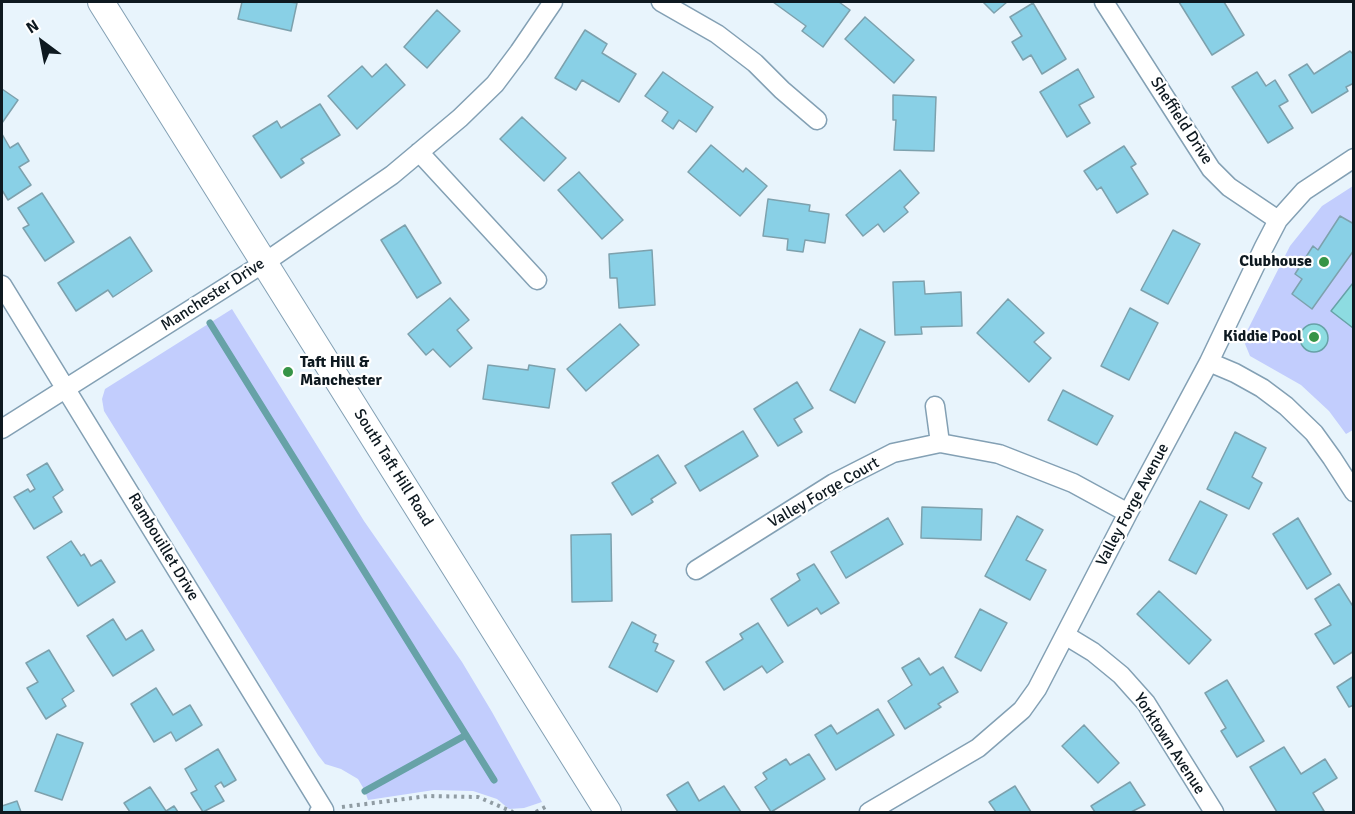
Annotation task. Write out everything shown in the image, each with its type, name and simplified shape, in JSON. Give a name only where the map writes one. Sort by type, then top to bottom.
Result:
[{"type":"main road","name":"South Taft Hill Road","points":[[101,2],[608,813]]},
{"type":"street","name":"Manchester Drive","points":[[2,429],[264,263],[392,175],[460,118],[495,84],[552,2]]},
{"type":"street","points":[[661,2],[717,34],[755,63],[816,120]]},
{"type":"street","name":"Sheffield Drive","points":[[1104,2],[1211,169],[1229,187],[1278,220]]},
{"type":"street","points":[[419,153],[537,280]]},
{"type":"street","name":"Valley Forge Avenue","points":[[869,813],[978,748],[1022,710],[1036,689],[1209,362],[1278,220],[1304,191],[1353,158]]},
{"type":"street","name":"Rambouillet Drive","points":[[2,285],[321,811]]},
{"type":"street","points":[[1209,362],[1253,383],[1286,406],[1314,433],[1353,492]]},
{"type":"street","points":[[935,406],[940,443]]},
{"type":"street","name":"Valley Forge Court","points":[[696,570],[834,483],[892,453],[940,443],[999,454],[1073,483],[1128,513]]},
{"type":"street","name":"Yorktown Avenue","points":[[1065,635],[1093,652],[1121,675],[1146,703],[1214,813]]},
{"type":"path","points":[[321,811],[428,796],[478,796],[513,813]]},
{"type":"path","points":[[536,813],[549,805]]},
{"type":"shaded area","points":[[1353,186],[1353,430],[1346,434],[1329,411],[1301,385],[1250,356],[1243,339],[1290,246],[1322,206]]},
{"type":"shaded area","points":[[1353,283],[1353,328],[1331,311]]},
{"type":"shaded area","points":[[232,309],[364,521],[462,662],[542,802],[524,808],[509,809],[497,799],[473,791],[434,790],[368,800],[358,779],[341,769],[325,764],[318,755],[104,411],[102,399],[105,389]]},
{"type":"shaded area","name":"Kiddie Pool","points":[[1314,324],[1324,328],[1328,338],[1324,348],[1314,352],[1304,348],[1300,338],[1304,328]]},
{"type":"building","points":[[242,2],[297,3],[291,31],[238,19]]},
{"type":"building","points":[[773,2],[839,2],[850,10],[823,47],[802,31],[806,26]]},
{"type":"building","points":[[983,2],[1007,2],[994,13]]},
{"type":"building","points":[[1179,2],[1224,2],[1244,35],[1212,55]]},
{"type":"building","points":[[1033,3],[1066,59],[1042,74],[1031,55],[1023,60],[1012,42],[1022,36],[1010,17]]},
{"type":"building","points":[[437,10],[460,31],[427,68],[404,47]]},
{"type":"building","points":[[865,17],[914,60],[894,83],[845,39]]},
{"type":"building","points":[[585,30],[607,44],[602,53],[636,74],[619,102],[582,80],[576,90],[555,78]]},
{"type":"building","points":[[1350,51],[1354,55],[1354,83],[1346,87],[1348,91],[1312,113],[1289,75],[1307,64],[1314,74]]},
{"type":"building","points":[[386,64],[405,85],[357,129],[328,96],[362,66],[372,77]]},
{"type":"building","points":[[1078,69],[1094,97],[1079,105],[1090,123],[1067,137],[1040,92]]},
{"type":"building","points":[[663,72],[713,107],[696,132],[679,120],[673,129],[662,121],[668,112],[645,96]]},
{"type":"building","points":[[1257,72],[1266,86],[1275,80],[1288,101],[1279,106],[1293,128],[1268,143],[1232,87]]},
{"type":"building","points":[[2,89],[18,100],[2,123]]},
{"type":"building","points":[[893,95],[936,97],[934,151],[894,150],[896,120],[893,120]]},
{"type":"building","points":[[320,104],[340,135],[301,159],[304,163],[281,178],[253,136],[277,121],[281,128]]},
{"type":"building","points":[[522,117],[566,158],[544,181],[500,139]]},
{"type":"building","points":[[2,134],[10,148],[18,143],[29,161],[19,167],[31,185],[8,200],[2,190]]},
{"type":"building","points":[[711,145],[743,172],[746,168],[767,186],[740,216],[688,172]]},
{"type":"building","points":[[1124,146],[1136,164],[1131,167],[1148,194],[1117,213],[1101,187],[1097,190],[1084,171]]},
{"type":"building","points":[[900,170],[919,193],[904,207],[908,212],[884,232],[878,224],[863,236],[846,215]]},
{"type":"building","points":[[579,172],[623,220],[602,239],[558,190]]},
{"type":"building","points":[[42,193],[74,242],[45,261],[23,228],[29,225],[18,208]]},
{"type":"building","points":[[768,199],[810,205],[809,211],[829,214],[825,243],[805,240],[803,252],[787,250],[788,239],[763,236]]},
{"type":"building","name":"Clubhouse","points":[[1340,216],[1354,224],[1354,250],[1312,309],[1292,294],[1302,279],[1295,274],[1313,246],[1318,250]]},
{"type":"building","points":[[405,225],[441,283],[417,298],[381,240]]},
{"type":"building","points":[[1173,230],[1200,244],[1168,304],[1141,290]]},
{"type":"building","points":[[130,237],[152,271],[113,297],[108,290],[76,311],[58,283]]},
{"type":"building","points":[[652,250],[655,305],[619,308],[617,278],[610,278],[609,254]]},
{"type":"building","points":[[924,281],[925,294],[961,292],[962,326],[921,327],[922,334],[895,335],[893,282]]},
{"type":"building","points":[[450,298],[469,320],[457,330],[472,348],[450,367],[433,349],[426,355],[408,334]]},
{"type":"building","points":[[1008,299],[1044,333],[1034,342],[1051,358],[1029,382],[977,333]]},
{"type":"building","points":[[1130,308],[1158,323],[1129,380],[1101,366]]},
{"type":"building","points":[[620,324],[639,345],[586,391],[567,369]]},
{"type":"building","points":[[860,329],[885,342],[855,403],[830,390]]},
{"type":"building","points":[[488,365],[528,370],[529,365],[555,369],[549,408],[483,399]]},
{"type":"building","points":[[797,382],[813,408],[794,419],[802,432],[778,446],[754,409]]},
{"type":"building","points":[[1063,390],[1113,416],[1097,445],[1048,420]]},
{"type":"building","points":[[743,431],[758,456],[700,491],[685,466]]},
{"type":"building","points":[[1235,432],[1266,448],[1252,477],[1262,483],[1249,509],[1207,489]]},
{"type":"building","points":[[658,455],[676,483],[651,499],[653,502],[632,515],[612,483]]},
{"type":"building","points":[[47,463],[63,490],[53,497],[62,512],[34,529],[14,497],[28,489],[30,492],[35,489],[27,475]]},
{"type":"building","points":[[1200,501],[1227,515],[1196,574],[1169,560]]},
{"type":"building","points":[[922,507],[982,509],[981,540],[921,538]]},
{"type":"building","points":[[1017,516],[1043,530],[1026,560],[1046,570],[1030,600],[985,576]]},
{"type":"building","points":[[888,518],[903,544],[846,578],[831,552]]},
{"type":"building","points":[[1298,518],[1331,574],[1307,589],[1273,534]]},
{"type":"building","points":[[611,534],[612,601],[572,602],[571,535]]},
{"type":"building","points":[[71,541],[81,556],[84,554],[91,566],[101,560],[115,582],[78,606],[47,557]]},
{"type":"building","points":[[814,564],[839,603],[821,614],[817,608],[788,626],[771,599],[800,580],[797,574]]},
{"type":"building","points":[[1339,584],[1354,608],[1354,651],[1334,664],[1315,634],[1331,625],[1315,599]]},
{"type":"building","points":[[1159,591],[1211,640],[1189,664],[1137,614]]},
{"type":"building","points":[[980,609],[1007,623],[981,671],[955,657]]},
{"type":"building","points":[[113,619],[126,640],[142,630],[154,650],[113,676],[87,636]]},
{"type":"building","points":[[632,622],[656,635],[653,642],[658,644],[655,651],[674,661],[657,692],[609,667]]},
{"type":"building","points":[[758,623],[783,662],[767,673],[762,666],[724,690],[706,662],[743,639],[740,634]]},
{"type":"building","points":[[49,650],[74,691],[62,699],[66,706],[46,719],[27,688],[38,682],[26,663]]},
{"type":"building","points":[[919,658],[930,675],[943,667],[958,692],[938,704],[941,707],[905,729],[888,701],[912,685],[902,668]]},
{"type":"building","points":[[1354,676],[1354,705],[1349,707],[1337,687]]},
{"type":"building","points":[[1227,680],[1264,741],[1237,757],[1221,731],[1226,728],[1205,693]]},
{"type":"building","points":[[156,688],[173,715],[190,705],[202,725],[176,741],[171,732],[154,742],[131,704]]},
{"type":"building","points":[[878,709],[894,735],[836,770],[815,735],[831,725],[837,734]]},
{"type":"building","points":[[1084,725],[1119,763],[1098,783],[1062,746]]},
{"type":"building","points":[[57,734],[83,743],[62,800],[35,791]]},
{"type":"building","points":[[1284,747],[1301,774],[1325,759],[1337,778],[1313,793],[1324,811],[1277,812],[1250,767]]},
{"type":"building","points":[[218,749],[236,780],[224,787],[221,782],[215,786],[224,801],[203,812],[191,793],[197,790],[185,769]]},
{"type":"building","points":[[809,754],[825,779],[771,812],[755,787],[767,779],[763,773],[786,759],[790,765]]},
{"type":"building","points":[[688,782],[699,801],[724,786],[741,812],[678,812],[667,795]]},
{"type":"building","points":[[1130,782],[1145,805],[1131,812],[1095,812],[1091,806]]},
{"type":"building","points":[[1015,786],[1031,812],[996,812],[989,802]]},
{"type":"building","points":[[150,787],[166,811],[174,806],[178,812],[130,812],[124,803]]},
{"type":"building","points":[[17,801],[21,812],[2,812],[2,806]]},
{"type":"waterway","points":[[210,323],[466,735]]},
{"type":"waterway","points":[[365,791],[466,735],[494,780]]},
{"type":"place","name":"Clubhouse","points":[[1324,262]]},
{"type":"place","name":"Kiddie Pool","points":[[1314,337]]},
{"type":"place","name":"Taft Hill & Manchester","points":[[288,372]]}]
